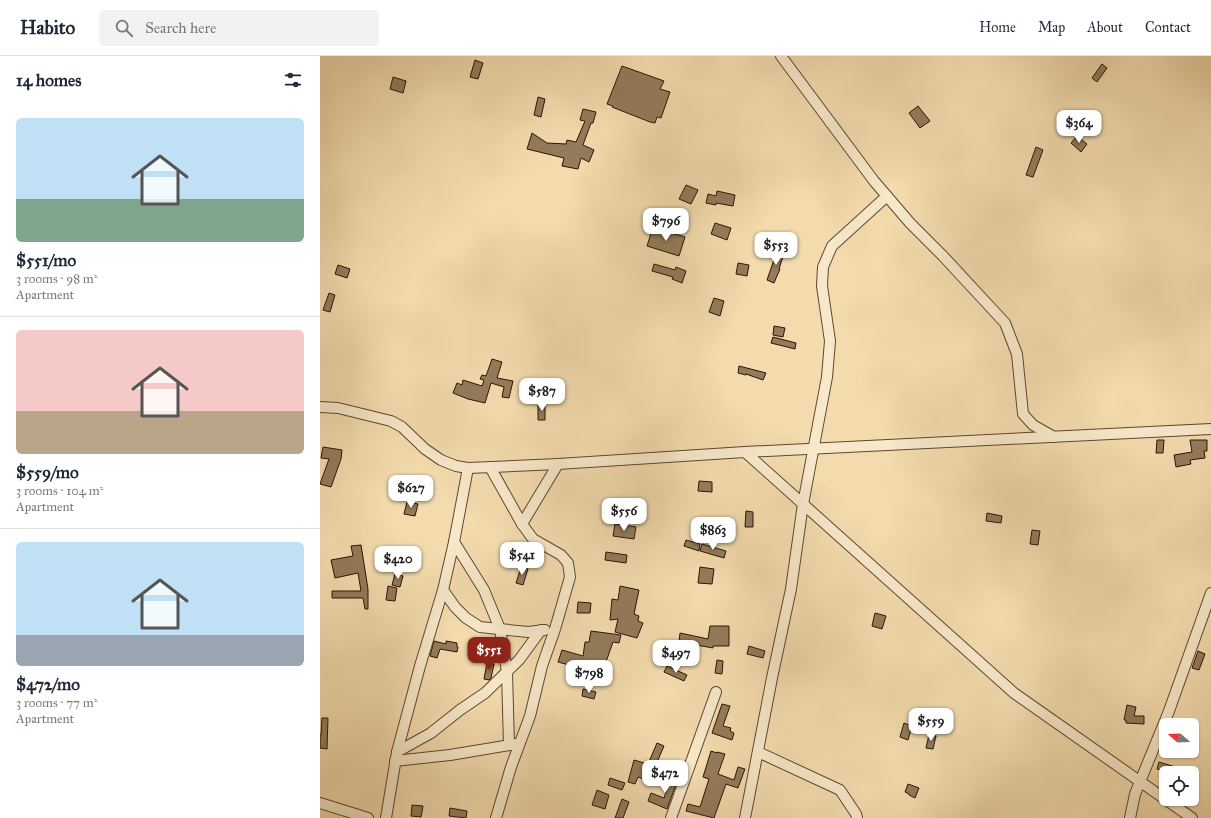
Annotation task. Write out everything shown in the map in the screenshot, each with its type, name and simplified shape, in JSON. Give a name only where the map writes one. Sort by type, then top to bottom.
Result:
[{"type":"street","points":[[781,56],[887,196],[910,223],[1005,323],[1017,354],[1023,414],[1033,425],[1054,437]]},
{"type":"street","points":[[745,818],[791,589],[803,504],[827,377],[830,341],[822,286],[823,267],[832,246],[887,196]]},
{"type":"street","points":[[320,407],[338,408],[391,420],[402,427],[425,449],[441,460],[456,466],[468,468],[746,452],[1211,429]]},
{"type":"street","points":[[746,452],[1014,693],[1192,818]]},
{"type":"street","points":[[522,524],[558,464]]},
{"type":"street","points":[[490,467],[522,524],[533,539],[561,555],[568,563],[570,577],[555,629],[542,666],[530,716],[509,774],[496,818]]},
{"type":"street","points":[[386,818],[396,757],[420,666],[443,590],[468,468]]},
{"type":"street","points":[[454,542],[484,590],[500,629],[507,672],[509,745]]},
{"type":"street","points":[[443,590],[455,607],[466,618],[480,627],[528,632],[555,629]]},
{"type":"street","points":[[1130,818],[1135,794],[1169,711],[1211,593]]},
{"type":"street","points":[[396,757],[485,693],[519,660],[541,630]]},
{"type":"street","points":[[671,818],[716,692]]},
{"type":"street","points":[[396,757],[450,755],[520,743]]},
{"type":"street","points":[[758,752],[840,790],[856,814],[857,818]]},
{"type":"street","points":[[320,803],[368,818]]},
{"type":"building","points":[[475,60],[483,63],[478,79],[470,77]]},
{"type":"building","points":[[1102,64],[1107,68],[1097,82],[1092,78]]},
{"type":"building","points":[[622,66],[664,81],[660,89],[670,92],[661,118],[657,117],[655,123],[607,104]]},
{"type":"building","points":[[393,77],[406,81],[403,93],[390,89]]},
{"type":"building","points":[[538,97],[545,99],[541,117],[534,115]]},
{"type":"building","points":[[918,106],[930,121],[920,128],[909,113]]},
{"type":"building","points":[[583,109],[596,112],[593,123],[591,123],[583,145],[594,150],[589,162],[581,158],[578,169],[562,166],[564,158],[527,149],[532,133],[547,143],[566,144],[567,140],[576,142],[585,121],[580,120]]},
{"type":"building","points":[[1077,136],[1087,144],[1081,152],[1071,143]]},
{"type":"building","points":[[1036,147],[1043,150],[1033,177],[1026,175]]},
{"type":"building","points":[[686,185],[698,190],[691,204],[679,199]]},
{"type":"building","points":[[717,191],[735,195],[733,206],[706,203],[708,194],[716,196]]},
{"type":"building","points":[[715,223],[731,228],[727,240],[711,234]]},
{"type":"building","points":[[653,227],[685,237],[679,256],[647,246]]},
{"type":"building","points":[[778,248],[785,250],[780,269],[774,283],[767,280]]},
{"type":"building","points":[[738,263],[749,265],[747,276],[736,274]]},
{"type":"building","points":[[654,264],[675,270],[676,267],[686,271],[682,283],[672,279],[673,277],[652,271]]},
{"type":"building","points":[[338,265],[350,269],[347,278],[335,274]]},
{"type":"building","points":[[329,293],[335,295],[330,312],[323,310]]},
{"type":"building","points":[[714,298],[724,301],[720,316],[709,312]]},
{"type":"building","points":[[774,326],[785,328],[783,337],[773,335]]},
{"type":"building","points":[[773,337],[796,343],[795,349],[771,343]]},
{"type":"building","points":[[492,359],[502,362],[497,378],[513,381],[509,398],[502,397],[504,387],[491,383],[485,403],[468,399],[453,393],[457,383],[462,385],[463,380],[482,386],[484,380],[480,379],[482,375],[486,376]]},
{"type":"building","points":[[739,366],[766,373],[763,380],[738,373]]},
{"type":"building","points":[[545,404],[545,420],[538,420],[538,405]]},
{"type":"building","points":[[1157,440],[1164,440],[1163,453],[1156,453]]},
{"type":"building","points":[[1190,440],[1207,440],[1207,451],[1204,451],[1205,458],[1190,460],[1191,464],[1176,467],[1174,455],[1192,452]]},
{"type":"building","points":[[323,447],[342,450],[341,459],[331,487],[320,484],[329,459],[321,458]]},
{"type":"building","points":[[699,481],[712,482],[712,492],[698,491]]},
{"type":"building","points":[[407,502],[418,504],[415,516],[404,514]]},
{"type":"building","points":[[746,511],[753,512],[753,527],[745,527]]},
{"type":"building","points":[[987,513],[1002,516],[1001,523],[986,521]]},
{"type":"building","points":[[615,524],[636,527],[634,539],[613,536]]},
{"type":"building","points":[[1032,530],[1040,531],[1038,545],[1030,544]]},
{"type":"building","points":[[686,540],[700,544],[699,551],[684,546]]},
{"type":"building","points":[[702,544],[726,551],[724,558],[700,551]]},
{"type":"building","points":[[361,545],[368,589],[368,609],[365,609],[363,598],[332,598],[332,591],[361,591],[358,573],[335,578],[331,560],[353,556],[351,546]]},
{"type":"building","points":[[606,552],[627,555],[626,563],[605,560]]},
{"type":"building","points":[[521,567],[528,569],[523,585],[516,583]]},
{"type":"building","points":[[700,567],[714,569],[712,584],[698,583]]},
{"type":"building","points":[[395,574],[403,576],[400,587],[392,585]]},
{"type":"building","points":[[388,586],[397,588],[395,601],[386,600]]},
{"type":"building","points":[[620,586],[639,590],[634,614],[639,616],[638,621],[643,623],[637,638],[615,632],[618,619],[610,620],[612,599],[618,600]]},
{"type":"building","points":[[578,602],[591,603],[590,613],[577,613]]},
{"type":"building","points":[[875,613],[886,616],[882,629],[872,626]]},
{"type":"building","points":[[710,626],[729,626],[729,646],[713,646],[713,648],[679,642],[680,633],[708,639]]},
{"type":"building","points":[[591,631],[621,635],[619,643],[613,642],[600,679],[592,676],[593,674],[568,667],[569,665],[558,662],[562,650],[583,656],[585,642],[589,642]]},
{"type":"building","points":[[434,641],[446,644],[446,641],[457,643],[457,652],[440,649],[437,658],[430,656]]},
{"type":"building","points":[[749,646],[765,651],[763,658],[747,654]]},
{"type":"building","points":[[1198,651],[1205,654],[1199,670],[1192,668]]},
{"type":"building","points":[[717,660],[723,661],[722,674],[715,673]]},
{"type":"building","points":[[487,663],[494,664],[491,678],[489,680],[484,679]]},
{"type":"building","points":[[667,666],[687,675],[684,681],[664,672]]},
{"type":"building","points":[[583,689],[596,692],[594,699],[582,696]]},
{"type":"building","points":[[722,704],[730,706],[723,726],[731,728],[730,731],[734,733],[732,740],[712,733]]},
{"type":"building","points":[[1127,705],[1136,707],[1134,716],[1144,716],[1144,724],[1126,723],[1126,720],[1124,720]]},
{"type":"building","points":[[322,718],[328,718],[327,749],[320,748]]},
{"type":"building","points":[[904,723],[912,726],[908,740],[900,737]]},
{"type":"building","points":[[929,735],[936,736],[933,749],[926,748]]},
{"type":"building","points":[[657,743],[664,746],[649,781],[638,777],[635,784],[628,782],[634,760],[648,764]]},
{"type":"building","points":[[711,751],[725,754],[718,774],[734,780],[738,767],[745,769],[738,788],[726,784],[714,818],[686,811],[688,804],[700,807],[709,779],[703,777]]},
{"type":"building","points":[[1159,762],[1172,766],[1159,766],[1159,770],[1157,769]]},
{"type":"building","points":[[672,774],[679,776],[667,809],[648,801],[651,793],[664,798]]},
{"type":"building","points":[[610,778],[625,783],[622,790],[608,785]]},
{"type":"building","points":[[908,784],[919,788],[915,798],[905,792]]},
{"type":"building","points":[[597,790],[609,795],[605,809],[592,805]]},
{"type":"building","points":[[622,799],[629,802],[623,818],[615,818]]},
{"type":"building","points":[[412,805],[423,806],[421,817],[411,816]]},
{"type":"building","points":[[450,808],[467,811],[466,818],[449,816]]}]
